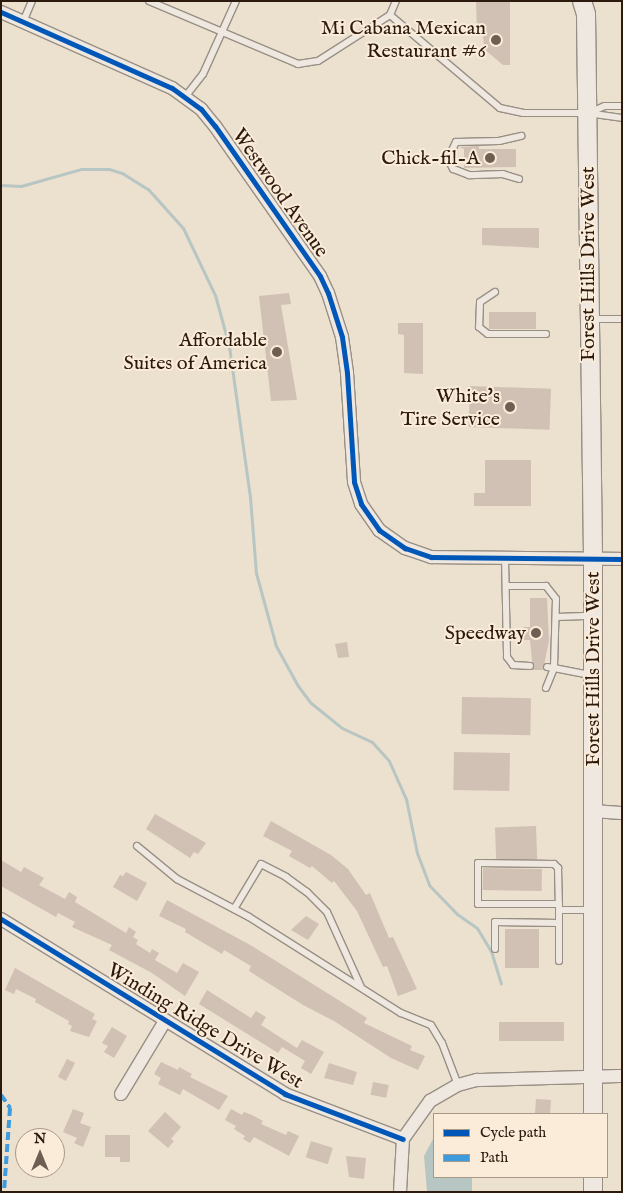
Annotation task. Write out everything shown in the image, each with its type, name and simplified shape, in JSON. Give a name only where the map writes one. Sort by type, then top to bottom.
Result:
[{"type":"main road","name":"Forest Hills Drive West","points":[[586,6],[594,616],[592,675],[593,1113]]},
{"type":"main road","points":[[593,1178],[593,1192]]},
{"type":"street","name":"Westwood Avenue","points":[[1,12],[154,79],[185,97],[215,126],[320,276],[328,294],[344,355],[354,482],[370,519],[391,540],[416,553],[445,558],[622,559]]},
{"type":"street","points":[[592,811],[622,813]]},
{"type":"street","name":"Winding Ridge Drive West","points":[[1,919],[285,1094],[403,1139]]},
{"type":"street","points":[[121,1094],[165,1021]]},
{"type":"street","points":[[400,1192],[403,1139],[430,1101],[458,1085],[477,1080],[622,1076]]},
{"type":"lane","points":[[23,22],[32,1]]},
{"type":"lane","points":[[149,1],[222,34],[298,64],[318,61],[390,15],[396,1]]},
{"type":"lane","points":[[185,97],[203,74],[236,1]]},
{"type":"lane","points":[[390,15],[500,108],[524,113],[588,114],[622,118]]},
{"type":"lane","points":[[588,114],[605,106],[622,106]]},
{"type":"lane","points":[[519,179],[503,174],[469,175],[453,170],[448,160],[456,142],[499,141],[521,136]]},
{"type":"lane","points":[[494,292],[480,302],[480,327],[488,334],[546,334]]},
{"type":"lane","points":[[589,319],[622,320]]},
{"type":"lane","points":[[505,558],[507,656],[513,665],[530,666]]},
{"type":"lane","points":[[506,586],[546,586],[556,598],[554,668],[546,688]]},
{"type":"lane","points":[[556,617],[594,616]]},
{"type":"lane","points":[[547,666],[592,675]]},
{"type":"lane","points":[[137,846],[177,879],[234,909],[401,1013],[431,1026],[442,1043],[458,1085]]},
{"type":"lane","points":[[558,961],[559,907],[558,868],[554,864],[478,863],[478,904],[559,907],[592,910]]},
{"type":"lane","points":[[234,909],[261,864],[286,877],[307,892],[327,912],[361,987]]},
{"type":"lane","points":[[494,949],[495,922],[559,923]]},
{"type":"shaded area","points":[[433,1139],[433,1178],[472,1178],[472,1192],[427,1192],[424,1156]]},
{"type":"building","name":"Mi Cabana Mexican Restaurant #6","points":[[476,1],[510,2],[510,65],[503,65],[484,49],[483,31],[477,31]]},
{"type":"building","name":"Chick-fil-A","points":[[479,146],[479,149],[516,149],[516,167],[464,168],[464,149],[459,147]]},
{"type":"building","points":[[482,228],[539,228],[539,248],[482,245]]},
{"type":"building","name":"Affordable Suites of America","points":[[289,293],[291,304],[281,305],[297,400],[271,401],[259,296]]},
{"type":"building","points":[[489,312],[536,312],[536,329],[489,329]]},
{"type":"building","points":[[398,323],[423,323],[423,374],[404,373],[404,335],[398,334]]},
{"type":"building","name":"White's Tire Service","points":[[470,386],[551,389],[550,430],[469,427]]},
{"type":"building","points":[[485,460],[531,460],[531,506],[474,506],[474,493],[485,493]]},
{"type":"building","points":[[530,598],[547,598],[549,641],[543,670],[533,670],[530,640],[523,640],[523,627],[530,627]]},
{"type":"building","points":[[347,642],[349,657],[338,658],[335,644]]},
{"type":"building","points":[[462,697],[531,698],[530,735],[461,734]]},
{"type":"building","points":[[454,752],[510,753],[509,791],[453,790]]},
{"type":"building","points":[[155,814],[206,843],[198,854],[194,852],[190,858],[146,829]]},
{"type":"building","points":[[271,821],[331,855],[348,869],[366,895],[370,893],[389,938],[393,937],[417,989],[398,996],[387,966],[383,967],[357,911],[334,881],[332,883],[312,866],[310,868],[289,856],[292,851],[263,836]]},
{"type":"building","points":[[536,826],[537,859],[496,860],[495,827]]},
{"type":"building","points":[[1,860],[21,872],[24,867],[44,878],[39,885],[65,899],[69,892],[77,897],[75,902],[126,933],[129,927],[136,932],[133,937],[138,940],[136,944],[150,953],[152,949],[159,953],[155,960],[177,973],[183,963],[199,972],[185,996],[152,973],[109,950],[112,945],[72,927],[75,922],[58,913],[56,917],[1,886]]},
{"type":"building","points":[[483,868],[542,869],[542,891],[483,890]]},
{"type":"building","points":[[126,872],[147,883],[137,901],[113,887],[120,875],[123,876]]},
{"type":"building","points":[[167,900],[252,946],[367,1018],[364,1023],[412,1046],[410,1050],[425,1056],[418,1070],[391,1058],[334,1021],[303,1005],[249,971],[251,966],[224,950],[222,954],[185,932],[186,929],[159,916]]},
{"type":"building","points":[[306,916],[319,924],[308,940],[291,930]]},
{"type":"building","points":[[505,929],[539,929],[539,968],[505,968]]},
{"type":"building","points":[[15,968],[95,1014],[92,1019],[97,1021],[89,1037],[70,1031],[72,1026],[68,1024],[69,1021],[35,1002],[36,999],[16,989],[14,994],[5,990]]},
{"type":"building","points":[[207,990],[251,1018],[256,1011],[266,1017],[261,1025],[297,1048],[302,1040],[324,1052],[311,1074],[301,1068],[305,1061],[282,1047],[278,1053],[199,1004]]},
{"type":"building","points":[[499,1022],[564,1022],[564,1041],[499,1041]]},
{"type":"building","points":[[112,1027],[127,1036],[114,1058],[104,1052],[108,1046],[102,1043]]},
{"type":"building","points":[[67,1059],[75,1063],[66,1081],[58,1077]]},
{"type":"building","points":[[161,1062],[178,1070],[179,1067],[192,1074],[190,1077],[228,1096],[219,1110],[183,1089],[180,1095],[158,1084],[161,1078],[154,1074]]},
{"type":"building","points":[[329,1063],[357,1072],[353,1085],[324,1078]]},
{"type":"building","points":[[373,1082],[389,1085],[386,1098],[371,1095]]},
{"type":"building","points":[[536,1099],[551,1100],[550,1113],[535,1113]]},
{"type":"building","points":[[73,1109],[84,1113],[80,1123],[91,1127],[83,1147],[74,1143],[77,1138],[65,1133],[65,1128]]},
{"type":"building","points":[[231,1109],[242,1115],[244,1112],[252,1115],[263,1121],[261,1124],[286,1135],[288,1131],[299,1136],[289,1156],[254,1137],[250,1143],[243,1139],[245,1136],[234,1129],[236,1126],[225,1120]]},
{"type":"building","points":[[165,1112],[181,1127],[171,1139],[174,1141],[168,1148],[148,1131]]},
{"type":"building","points":[[105,1135],[130,1135],[130,1162],[120,1162],[120,1157],[105,1157]]},
{"type":"building","points":[[311,1141],[333,1148],[328,1164],[306,1157]]},
{"type":"building","points":[[346,1156],[366,1158],[364,1179],[349,1177]]},
{"type":"waterway","points":[[1,185],[21,186],[81,169],[109,169],[122,173],[148,189],[183,228],[215,295],[229,346],[250,497],[256,573],[276,646],[298,686],[311,703],[342,728],[372,742],[389,761],[406,799],[417,853],[429,885],[457,914],[477,928],[491,951],[501,983]]},
{"type":"marked path","points":[[1,1095],[10,1108],[4,1192]]},
{"type":"cycle path","points":[[1,12],[172,88],[201,109],[215,126],[320,276],[328,293],[342,337],[347,373],[354,482],[361,504],[379,530],[405,548],[431,557],[622,559]]},
{"type":"cycle path","points":[[1,919],[285,1094],[403,1139]]},
{"type":"place","name":"Mi Cabana Mexican Restaurant #6","points":[[496,40]]},
{"type":"place","name":"Chick-fil-A","points":[[490,158]]},
{"type":"place","name":"Affordable Suites of America","points":[[277,352]]},
{"type":"place","name":"White's Tire Service","points":[[510,407]]},
{"type":"place","name":"Speedway","points":[[536,633]]}]
